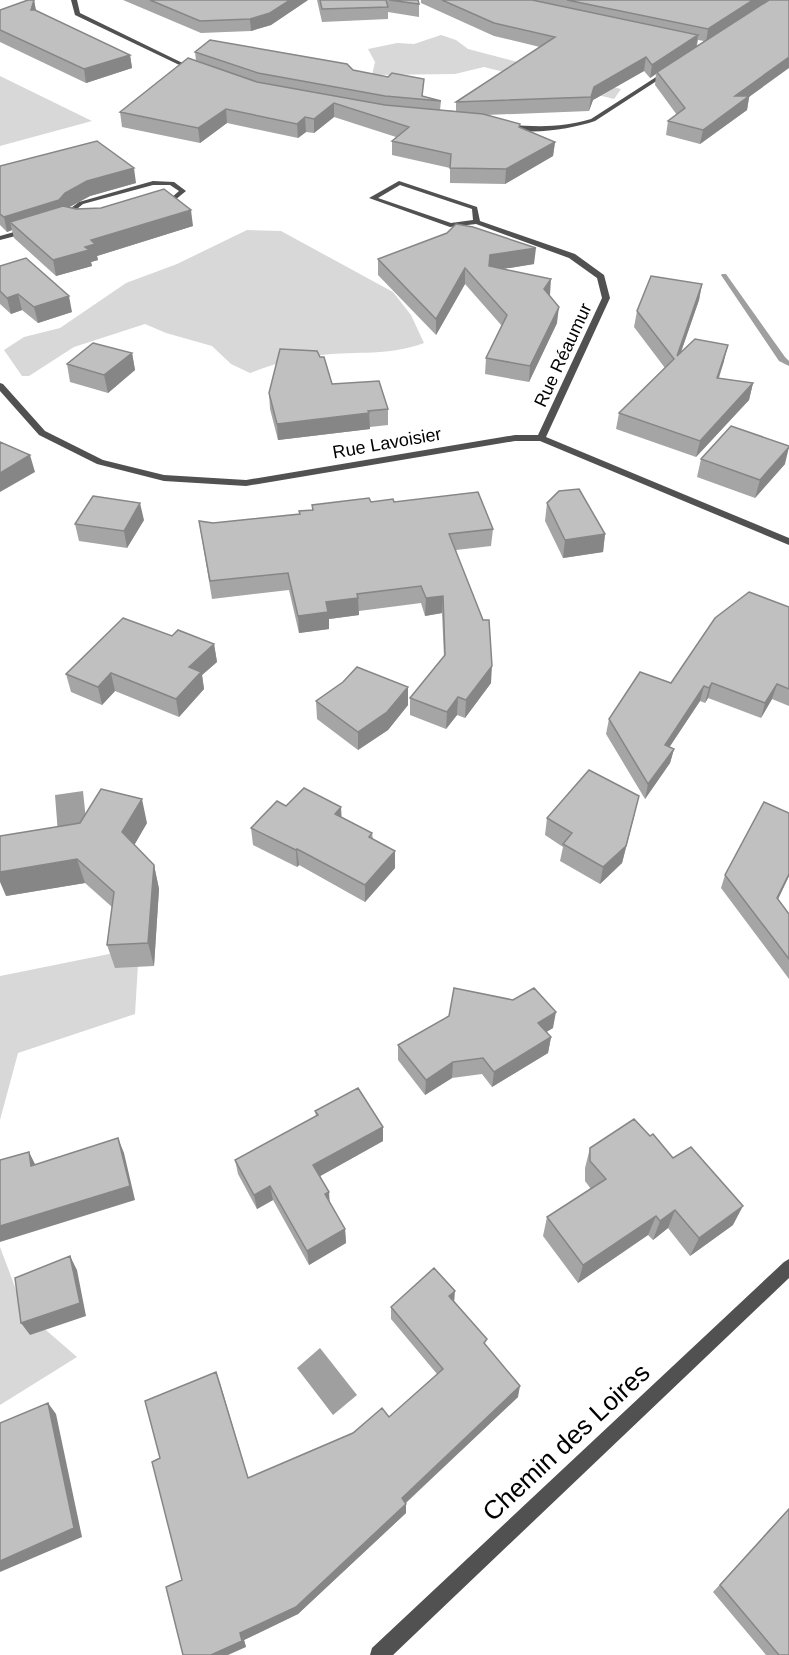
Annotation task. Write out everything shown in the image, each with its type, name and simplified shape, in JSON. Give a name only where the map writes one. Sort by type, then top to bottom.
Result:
[{"type":"street","points":[[74,0],[77,14],[203,74]]},
{"type":"street","points":[[765,0],[789,4]]},
{"type":"street","points":[[764,10],[775,2]]},
{"type":"street","points":[[500,125],[552,129],[581,125],[671,69]]},
{"type":"street","points":[[55,222],[69,219],[69,212],[81,203],[153,183],[172,183],[183,192],[173,199],[152,205]]},
{"type":"street","name":"Rue Réaumur","points":[[477,222],[475,208],[399,183],[372,198],[450,225],[477,222],[572,256],[601,277],[606,298],[541,438]]},
{"type":"street","points":[[0,238],[33,228]]},
{"type":"street","name":"Rue Lavoisier","points":[[0,386],[42,434],[100,462],[164,478],[246,483],[515,438],[541,438],[789,542]]},
{"type":"street","name":"Chemin des Loires","points":[[379,1655],[789,1267]]},
{"type":"shaded area","points":[[441,35],[456,40],[468,49],[621,89],[614,99],[484,67],[455,74],[372,75],[375,62],[368,49],[397,43],[414,44]]},
{"type":"shaded area","points":[[0,76],[92,121],[0,146]]},
{"type":"shaded area","points":[[247,230],[281,231],[393,292],[411,315],[424,343],[399,350],[303,357],[250,373],[231,364],[212,346],[166,333],[145,324],[74,347],[29,376],[22,376],[4,350],[24,337],[60,328],[126,283],[177,264]]},
{"type":"shaded area","points":[[83,791],[87,830],[58,834],[55,795]]},
{"type":"shaded area","points":[[139,948],[135,1014],[18,1053],[0,1120],[0,976]]},
{"type":"shaded area","points":[[0,1247],[24,1311],[77,1357],[0,1405]]},
{"type":"shaded area","points":[[320,1348],[357,1395],[333,1415],[297,1368]]},
{"type":"building","points":[[34,0],[31,10],[130,55],[84,69],[0,30],[0,10]]},
{"type":"building","points":[[150,0],[290,0],[270,13],[250,19],[200,21]]},
{"type":"building","points":[[320,0],[386,0],[388,7],[322,9]]},
{"type":"building","points":[[389,0],[418,0],[419,4]]},
{"type":"building","points":[[442,0],[532,0],[698,35],[652,65],[646,57],[594,87],[591,97],[456,102],[555,37],[494,23]]},
{"type":"building","points":[[567,0],[753,0],[708,29]]},
{"type":"building","points":[[769,0],[789,0],[789,57],[735,96],[749,96],[703,130],[668,121],[685,108],[657,72]]},
{"type":"building","points":[[210,40],[347,64],[353,70],[388,77],[392,73],[424,79],[422,96],[441,101],[385,96],[258,73],[195,52]]},
{"type":"building","points":[[188,58],[257,82],[385,105],[483,114],[520,124],[519,127],[555,142],[506,169],[450,168],[451,154],[392,141],[409,127],[334,103],[314,119],[305,117],[297,124],[226,109],[198,128],[120,112]]},
{"type":"building","points":[[97,141],[134,168],[87,181],[65,193],[59,200],[4,217],[0,214],[0,166]]},
{"type":"building","points":[[164,189],[191,210],[91,240],[95,244],[85,247],[89,250],[53,260],[10,222],[63,206],[76,209],[101,208]]},
{"type":"building","points":[[456,224],[473,227],[536,248],[490,255],[489,266],[551,279],[544,289],[559,307],[530,366],[486,358],[507,315],[465,268],[436,319],[378,259],[447,233]]},
{"type":"building","points":[[26,258],[69,296],[34,307],[18,294],[7,298],[0,291],[0,266]]},
{"type":"building","points":[[651,276],[702,284],[677,356],[695,339],[728,345],[717,378],[753,383],[700,441],[619,413],[674,359],[637,311]]},
{"type":"building","points":[[93,343],[132,353],[104,375],[67,364]]},
{"type":"building","points":[[280,349],[317,351],[320,357],[324,357],[332,384],[379,381],[388,409],[277,424],[269,393]]},
{"type":"building","points":[[731,426],[789,447],[760,480],[701,459]]},
{"type":"building","points":[[0,442],[30,455],[0,473]]},
{"type":"building","points":[[579,489],[605,534],[565,540],[547,503],[559,491]]},
{"type":"building","points":[[478,492],[493,529],[449,534],[483,620],[489,620],[492,666],[466,700],[458,697],[447,712],[410,698],[445,655],[443,596],[426,598],[421,586],[357,594],[358,598],[326,602],[328,612],[298,616],[288,573],[210,581],[199,521],[213,523],[300,514],[299,511],[313,510],[312,505],[369,498],[371,502],[393,499],[394,502]]},
{"type":"building","points":[[93,496],[140,503],[124,531],[75,524]]},
{"type":"building","points":[[749,592],[789,607],[789,689],[777,684],[765,703],[712,683],[709,688],[704,686],[665,745],[674,749],[648,784],[609,719],[640,672],[671,683],[715,618]]},
{"type":"building","points":[[123,618],[172,636],[178,630],[214,644],[189,667],[201,672],[176,699],[111,673],[98,687],[66,674]]},
{"type":"building","points":[[357,667],[408,687],[387,712],[358,732],[316,701],[343,682]]},
{"type":"building","points":[[589,770],[639,796],[626,846],[603,867],[563,844],[572,833],[547,818]]},
{"type":"building","points":[[304,788],[341,807],[335,814],[372,833],[369,837],[395,851],[365,885],[251,828],[277,801],[286,806]]},
{"type":"building","points":[[101,789],[142,799],[122,832],[154,865],[148,943],[107,945],[114,892],[77,859],[0,872],[0,836],[80,823]]},
{"type":"building","points":[[764,802],[789,813],[789,874],[777,898],[789,914],[789,959],[725,875]]},
{"type":"building","points":[[454,988],[513,1000],[534,988],[556,1012],[538,1023],[551,1037],[494,1072],[483,1058],[453,1062],[426,1080],[398,1045],[449,1016]]},
{"type":"building","points":[[358,1088],[383,1127],[313,1165],[329,1192],[325,1194],[345,1229],[307,1251],[270,1186],[254,1195],[235,1160],[318,1115],[315,1111]]},
{"type":"building","points":[[634,1119],[650,1136],[653,1134],[673,1158],[691,1147],[743,1206],[699,1238],[675,1210],[660,1221],[656,1216],[583,1265],[547,1217],[606,1179],[590,1161],[590,1148]]},
{"type":"building","points":[[118,1138],[130,1186],[0,1226],[0,1160],[29,1152],[31,1166]]},
{"type":"building","points":[[70,1256],[80,1303],[21,1323],[15,1278]]},
{"type":"building","points":[[434,1268],[455,1291],[449,1296],[487,1339],[484,1343],[520,1386],[402,1498],[406,1504],[296,1607],[240,1633],[242,1641],[211,1655],[183,1655],[166,1587],[182,1580],[152,1462],[160,1458],[145,1401],[216,1372],[248,1478],[353,1433],[382,1408],[389,1417],[443,1369],[391,1307]]},
{"type":"building","points":[[48,1403],[74,1528],[0,1561],[0,1423]]},
{"type":"building","points":[[789,1509],[789,1655],[779,1655],[720,1585]]},
{"type":"waterway","points":[[724,275],[782,359],[789,364]]}]
